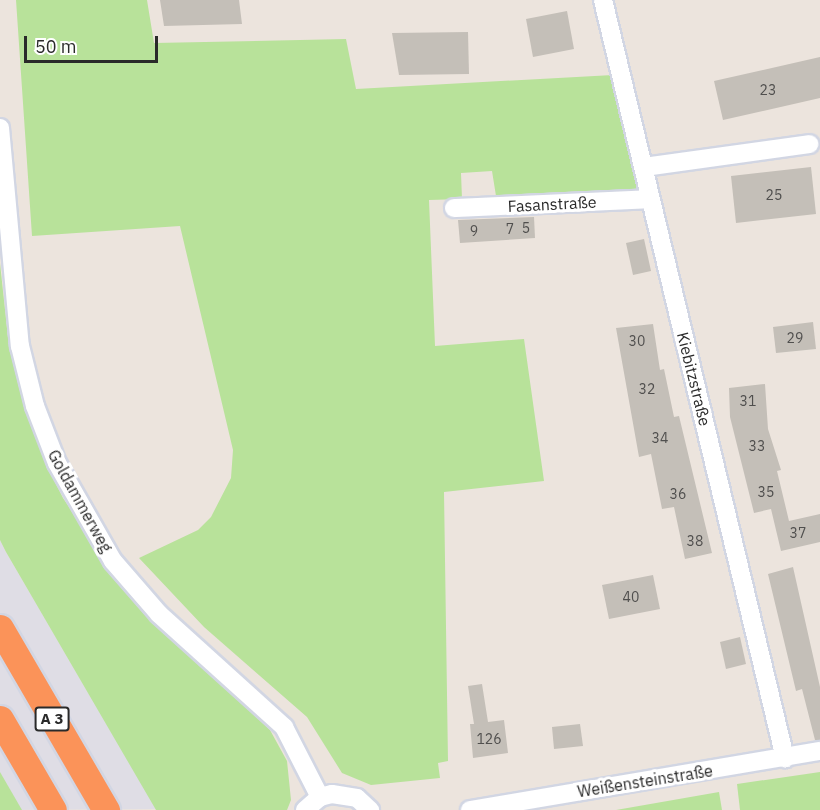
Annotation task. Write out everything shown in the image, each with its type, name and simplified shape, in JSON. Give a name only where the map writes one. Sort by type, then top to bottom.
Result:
[{"type":"highway","name":"A 3","points":[[0,628],[106,810]]},
{"type":"highway","name":"A 3","points":[[0,719],[53,810]]},
{"type":"street","name":"Kiebitzstraße","points":[[603,0],[785,758]]},
{"type":"street","name":"Goldammerweg","points":[[0,128],[20,346],[35,406],[57,463],[113,561],[159,614],[284,728],[320,797]]},
{"type":"street","points":[[644,167],[809,144]]},
{"type":"street","name":"Fasanstraße","points":[[454,208],[650,199]]},
{"type":"street","name":"Weißensteinstraße","points":[[470,810],[820,752]]},
{"type":"street","points":[[305,810],[320,797],[345,794],[370,810]]},
{"type":"shaded area","points":[[0,540],[6,552],[156,809],[0,810]]},
{"type":"green space","points":[[16,0],[147,0],[154,43],[346,39],[356,89],[613,75],[641,182],[635,193],[496,196],[492,171],[461,173],[462,199],[429,200],[435,346],[524,339],[544,481],[444,492],[448,761],[438,763],[440,778],[371,785],[342,773],[307,717],[204,627],[139,558],[198,530],[211,517],[231,478],[233,450],[180,226],[32,236]]},
{"type":"green space","points":[[0,263],[8,338],[22,398],[46,464],[63,498],[129,596],[270,730],[287,761],[291,800],[287,810],[156,810],[6,552],[0,540]]},
{"type":"green space","points":[[0,772],[22,810],[0,810]]},
{"type":"green space","points":[[820,772],[820,810],[740,810],[737,784]]},
{"type":"green space","points":[[719,792],[722,810],[616,810]]},
{"type":"building","points":[[160,0],[239,0],[242,24],[164,26]]},
{"type":"building","points":[[567,11],[574,49],[533,57],[526,19]]},
{"type":"building","points":[[468,32],[469,74],[399,75],[392,33]]},
{"type":"building","points":[[820,57],[820,98],[723,120],[714,81]]},
{"type":"building","points":[[811,167],[816,214],[736,223],[731,176]]},
{"type":"building","points":[[534,217],[535,238],[460,243],[458,220]]},
{"type":"building","points":[[644,239],[651,271],[633,275],[626,243]]},
{"type":"building","points":[[813,322],[816,349],[776,353],[773,327]]},
{"type":"building","points":[[653,324],[660,370],[664,369],[674,417],[679,416],[712,553],[685,559],[674,507],[662,509],[651,454],[639,457],[616,328]]},
{"type":"building","points":[[765,384],[768,429],[781,470],[777,471],[789,521],[820,514],[820,542],[781,551],[771,509],[754,513],[730,417],[729,388]]},
{"type":"building","points":[[793,567],[820,687],[820,740],[815,740],[802,689],[796,691],[768,574]]},
{"type":"building","points":[[653,575],[660,609],[609,619],[602,585]]},
{"type":"building","points":[[740,637],[746,664],[726,669],[720,642]]},
{"type":"building","points":[[482,684],[488,722],[504,720],[508,753],[473,758],[470,724],[474,724],[468,686]]},
{"type":"building","points":[[580,724],[583,746],[554,749],[552,727]]}]
